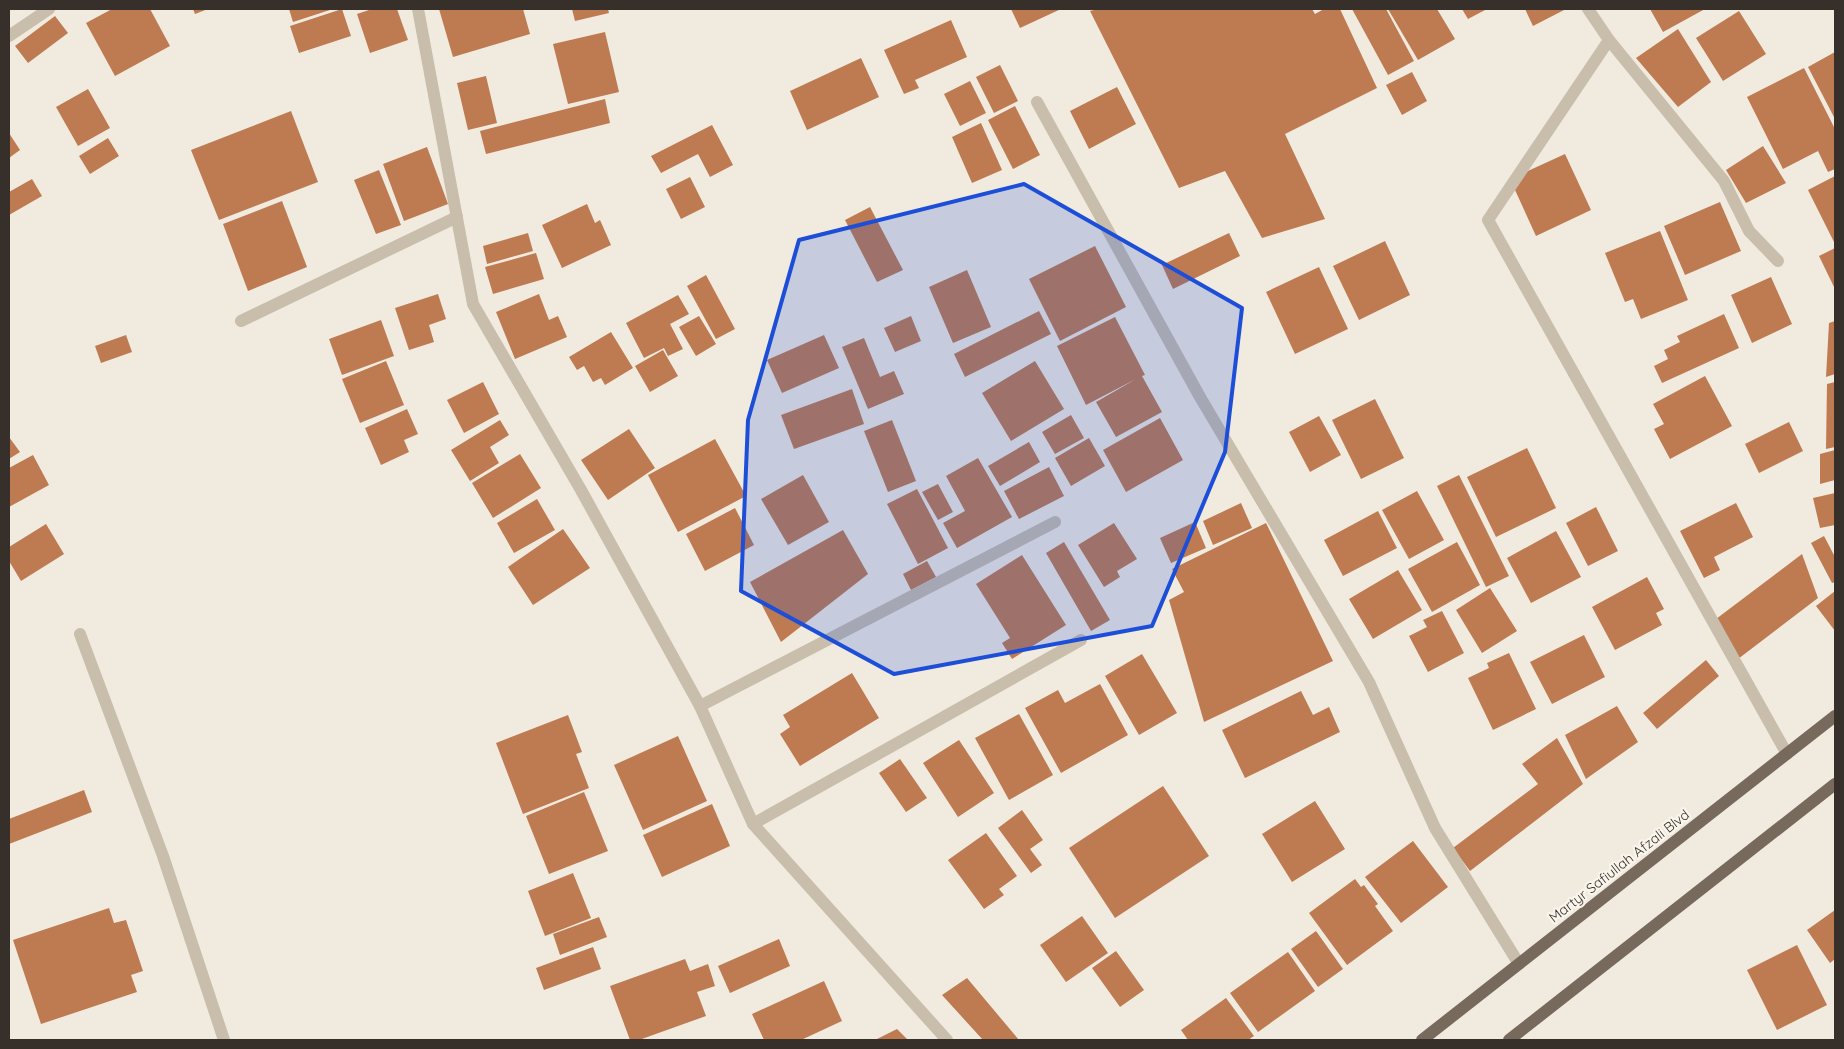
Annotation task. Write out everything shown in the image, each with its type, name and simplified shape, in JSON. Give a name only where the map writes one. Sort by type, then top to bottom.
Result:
[{"type":"main road","name":"Martyr Safiullah Afzali Blvd","points":[[1422,1040],[1835,716]]},
{"type":"main road","points":[[1509,1040],[1835,784]]},
{"type":"street","points":[[9,36],[49,9]]},
{"type":"street","points":[[418,9],[473,304],[581,490],[700,706],[753,824],[947,1040]]},
{"type":"street","points":[[1588,9],[1609,40],[1724,181],[1748,231],[1778,261]]},
{"type":"street","points":[[1609,40],[1488,220],[1787,754]]},
{"type":"street","points":[[1037,102],[1200,397],[1369,682],[1435,828],[1519,964]]},
{"type":"street","points":[[241,320],[457,217]]},
{"type":"street","points":[[700,706],[1056,522]]},
{"type":"street","points":[[80,634],[163,856],[224,1040]]},
{"type":"street","points":[[753,824],[1081,640]]},
{"type":"highlighted area","points":[[1024,184],[1242,308],[1225,452],[1152,626],[894,674],[741,591],[748,420],[799,240]]},
{"type":"building","points":[[112,9],[150,9],[170,46],[115,76],[86,23]]},
{"type":"building","points":[[193,9],[208,9],[195,14]]},
{"type":"building","points":[[289,9],[333,9],[293,22]]},
{"type":"building","points":[[342,9],[351,36],[299,53],[290,26]]},
{"type":"building","points":[[372,9],[397,9],[408,40],[370,53],[357,14]]},
{"type":"building","points":[[439,9],[523,9],[530,34],[453,57]]},
{"type":"building","points":[[572,9],[608,9],[609,13],[575,21]]},
{"type":"building","points":[[1011,9],[1061,9],[1020,28]]},
{"type":"building","points":[[1098,9],[1312,9],[1315,14],[1324,9],[1340,9],[1377,88],[1285,134],[1325,219],[1262,238],[1225,171],[1179,188],[1090,11]]},
{"type":"building","points":[[1352,9],[1386,9],[1414,61],[1388,75]]},
{"type":"building","points":[[1388,9],[1437,9],[1455,39],[1418,60]]},
{"type":"building","points":[[1462,9],[1487,9],[1468,19]]},
{"type":"building","points":[[1525,9],[1566,9],[1533,26]]},
{"type":"building","points":[[1650,9],[1705,9],[1663,32]]},
{"type":"building","points":[[1739,11],[1766,54],[1723,81],[1696,38]]},
{"type":"building","points":[[55,16],[68,33],[28,63],[15,46]]},
{"type":"building","points":[[951,20],[967,57],[915,80],[919,88],[904,94],[884,50]]},
{"type":"building","points":[[1678,29],[1711,82],[1678,107],[1636,58]]},
{"type":"building","points":[[605,32],[619,92],[568,104],[553,44]]},
{"type":"building","points":[[1835,52],[1835,119],[1808,67]]},
{"type":"building","points":[[861,58],[879,97],[807,130],[790,91]]},
{"type":"building","points":[[1000,65],[1018,101],[994,113],[976,77]]},
{"type":"building","points":[[1804,68],[1835,129],[1835,169],[1828,172],[1818,151],[1783,169],[1747,97]]},
{"type":"building","points":[[1412,72],[1427,101],[1402,115],[1386,85]]},
{"type":"building","points":[[486,76],[497,123],[468,130],[457,83]]},
{"type":"building","points":[[970,81],[986,113],[960,126],[944,94]]},
{"type":"building","points":[[1117,87],[1136,124],[1089,149],[1070,111]]},
{"type":"building","points":[[88,89],[110,128],[78,146],[56,107]]},
{"type":"building","points":[[605,99],[610,123],[486,154],[480,131]]},
{"type":"building","points":[[1015,106],[1040,155],[1013,169],[988,120]]},
{"type":"building","points":[[291,111],[318,182],[219,220],[191,150]]},
{"type":"building","points":[[981,123],[1002,170],[972,183],[952,137]]},
{"type":"building","points":[[712,125],[733,165],[710,177],[698,154],[661,173],[651,156]]},
{"type":"building","points":[[9,133],[20,150],[9,158]]},
{"type":"building","points":[[108,138],[119,156],[90,174],[79,156]]},
{"type":"building","points":[[1763,146],[1786,183],[1746,203],[1726,170]]},
{"type":"building","points":[[427,147],[448,204],[404,221],[383,164]]},
{"type":"building","points":[[1565,154],[1591,210],[1536,236],[1510,179]]},
{"type":"building","points":[[379,170],[401,225],[376,234],[354,180]]},
{"type":"building","points":[[1835,176],[1835,244],[1808,190]]},
{"type":"building","points":[[690,177],[705,207],[681,219],[666,189]]},
{"type":"building","points":[[32,179],[42,196],[9,215],[9,192]]},
{"type":"building","points":[[282,201],[307,267],[248,291],[223,224]]},
{"type":"building","points":[[1720,202],[1741,251],[1685,275],[1664,226]]},
{"type":"building","points":[[587,204],[595,223],[600,220],[611,245],[562,268],[542,225]]},
{"type":"building","points":[[870,207],[903,270],[877,282],[845,220]]},
{"type":"building","points":[[1660,231],[1688,300],[1641,319],[1633,299],[1625,302],[1605,253]]},
{"type":"building","points":[[528,233],[533,251],[487,264],[483,246]]},
{"type":"building","points":[[1229,233],[1240,256],[1173,289],[1162,265]]},
{"type":"building","points":[[1385,241],[1410,295],[1359,320],[1333,266]]},
{"type":"building","points":[[1095,246],[1126,307],[1060,341],[1029,279]]},
{"type":"building","points":[[1835,248],[1835,289],[1819,256]]},
{"type":"building","points":[[536,253],[544,279],[493,294],[485,267]]},
{"type":"building","points":[[1319,267],[1348,329],[1295,354],[1266,292]]},
{"type":"building","points":[[967,270],[991,327],[953,343],[929,287]]},
{"type":"building","points":[[706,275],[735,329],[716,339],[687,286]]},
{"type":"building","points":[[1771,277],[1792,324],[1752,343],[1731,295]]},
{"type":"building","points":[[438,294],[446,319],[429,325],[434,342],[409,350],[395,308]]},
{"type":"building","points":[[539,294],[549,320],[558,316],[567,337],[515,359],[496,312]]},
{"type":"building","points":[[678,295],[689,314],[670,324],[683,349],[668,356],[664,348],[644,358],[626,323]]},
{"type":"building","points":[[1039,311],[1051,334],[965,377],[954,354]]},
{"type":"building","points":[[1724,314],[1739,348],[1662,383],[1654,366],[1668,359],[1664,350],[1680,342],[1677,336]]},
{"type":"building","points":[[699,316],[716,344],[696,356],[679,327]]},
{"type":"building","points":[[911,316],[921,341],[895,352],[884,328]]},
{"type":"building","points":[[1115,317],[1145,375],[1142,376],[1162,412],[1116,437],[1096,402],[1136,379],[1086,405],[1057,346]]},
{"type":"building","points":[[381,320],[394,356],[342,375],[329,339]]},
{"type":"building","points":[[1835,321],[1835,374],[1826,377],[1829,323]]},
{"type":"building","points":[[611,332],[633,368],[605,385],[601,378],[593,382],[584,366],[577,370],[569,357]]},
{"type":"building","points":[[126,335],[132,352],[101,363],[95,346]]},
{"type":"building","points":[[824,335],[839,368],[782,393],[767,360]]},
{"type":"building","points":[[864,338],[880,377],[894,371],[904,394],[868,409],[842,347]]},
{"type":"building","points":[[663,350],[678,376],[650,392],[635,366]]},
{"type":"building","points":[[386,361],[404,405],[360,423],[342,379]]},
{"type":"building","points":[[1035,361],[1064,409],[1011,441],[982,393]]},
{"type":"building","points":[[1705,376],[1732,426],[1670,459],[1654,429],[1664,424],[1653,404]]},
{"type":"building","points":[[483,382],[499,414],[464,433],[447,400]]},
{"type":"building","points":[[1835,382],[1835,447],[1826,449],[1827,384]]},
{"type":"building","points":[[852,389],[864,424],[794,449],[781,415]]},
{"type":"building","points":[[1375,399],[1404,458],[1361,479],[1332,420]]},
{"type":"building","points":[[407,409],[418,434],[404,440],[409,452],[381,465],[365,428]]},
{"type":"building","points":[[1071,415],[1084,438],[1055,454],[1042,432]]},
{"type":"building","points":[[1319,416],[1341,455],[1310,472],[1289,432]]},
{"type":"building","points":[[1160,418],[1183,460],[1126,492],[1103,450]]},
{"type":"building","points":[[500,420],[509,435],[490,447],[499,463],[470,481],[451,450]]},
{"type":"building","points":[[892,420],[916,481],[888,492],[864,431]]},
{"type":"building","points":[[1789,422],[1803,451],[1759,473],[1745,444]]},
{"type":"building","points":[[629,429],[655,468],[608,500],[581,460]]},
{"type":"building","points":[[9,437],[20,452],[9,459]]},
{"type":"building","points":[[1089,438],[1105,466],[1071,486],[1055,458]]},
{"type":"building","points":[[715,439],[746,496],[678,532],[648,475]]},
{"type":"building","points":[[1029,442],[1040,462],[1000,486],[988,466]]},
{"type":"building","points":[[1527,448],[1556,508],[1496,537],[1467,477]]},
{"type":"building","points":[[1835,450],[1835,480],[1820,484],[1820,454]]},
{"type":"building","points":[[520,454],[541,488],[493,518],[472,483]]},
{"type":"building","points":[[33,455],[49,485],[9,507],[9,468]]},
{"type":"building","points":[[978,458],[1012,517],[957,548],[943,523],[965,511],[946,476]]},
{"type":"building","points":[[1049,467],[1064,496],[1019,519],[1004,491]]},
{"type":"building","points":[[803,475],[829,522],[788,545],[761,499]]},
{"type":"building","points":[[1459,475],[1509,576],[1486,587],[1437,486]]},
{"type":"building","points":[[938,484],[953,512],[938,520],[922,492]]},
{"type":"building","points":[[917,489],[948,548],[918,564],[887,504]]},
{"type":"building","points":[[1417,491],[1444,540],[1409,559],[1382,510]]},
{"type":"building","points":[[1835,493],[1835,525],[1820,528],[1813,498]]},
{"type":"building","points":[[537,499],[555,530],[514,553],[497,523]]},
{"type":"building","points":[[1241,503],[1252,528],[1213,545],[1203,521]]},
{"type":"building","points":[[1736,503],[1753,537],[1714,557],[1720,570],[1704,578],[1680,531]]},
{"type":"building","points":[[1596,507],[1618,551],[1588,566],[1566,523]]},
{"type":"building","points":[[735,508],[754,545],[705,571],[686,534]]},
{"type":"building","points":[[1378,511],[1397,548],[1343,576],[1324,540]]},
{"type":"building","points":[[1195,522],[1206,548],[1171,563],[1160,538]]},
{"type":"building","points":[[1114,523],[1137,559],[1117,571],[1120,577],[1104,587],[1078,545]]},
{"type":"building","points":[[1266,523],[1333,661],[1204,722],[1169,600],[1184,592],[1172,569]]},
{"type":"building","points":[[46,524],[64,554],[21,581],[9,561],[9,547]]},
{"type":"building","points":[[563,529],[590,568],[533,605],[508,567]]},
{"type":"building","points":[[843,530],[868,574],[781,642],[750,582]]},
{"type":"building","points":[[1556,531],[1581,577],[1531,603],[1507,558]]},
{"type":"building","points":[[1824,536],[1835,557],[1835,582],[1832,583],[1811,543]]},
{"type":"building","points":[[1064,542],[1110,620],[1091,631],[1046,553]]},
{"type":"building","points":[[1457,542],[1480,585],[1432,612],[1408,569]]},
{"type":"building","points":[[1802,554],[1818,598],[1738,659],[1716,619]]},
{"type":"building","points":[[1022,555],[1066,625],[1012,659],[1002,643],[1010,638],[976,584]]},
{"type":"building","points":[[927,561],[936,577],[911,590],[903,574]]},
{"type":"building","points":[[1398,570],[1422,610],[1373,639],[1349,599]]},
{"type":"building","points":[[1647,577],[1664,609],[1656,613],[1662,625],[1615,650],[1592,607]]},
{"type":"building","points":[[1490,588],[1517,631],[1482,653],[1456,610]]},
{"type":"building","points":[[1835,591],[1835,631],[1816,606]]},
{"type":"building","points":[[1442,611],[1464,653],[1428,672],[1409,636],[1427,627],[1423,620]]},
{"type":"building","points":[[1584,635],[1605,677],[1552,704],[1530,662]]},
{"type":"building","points":[[1509,653],[1536,709],[1493,730],[1468,678],[1489,668],[1487,663]]},
{"type":"building","points":[[1142,654],[1177,713],[1139,735],[1105,676]]},
{"type":"building","points":[[1706,660],[1719,676],[1657,729],[1643,713]]},
{"type":"building","points":[[852,673],[879,718],[800,766],[780,734],[790,727],[783,715]]},
{"type":"building","points":[[1100,684],[1128,735],[1061,773],[1025,708],[1058,690],[1065,703]]},
{"type":"building","points":[[1301,691],[1313,715],[1329,707],[1340,732],[1245,778],[1222,730]]},
{"type":"building","points":[[1617,706],[1638,742],[1586,779],[1565,735]]},
{"type":"building","points":[[1019,714],[1053,775],[1009,800],[975,738]]},
{"type":"building","points":[[568,715],[582,752],[576,754],[589,788],[523,814],[496,743]]},
{"type":"building","points":[[678,736],[707,801],[643,830],[614,765]]},
{"type":"building","points":[[1557,738],[1583,784],[1470,871],[1453,848],[1538,784],[1522,764]]},
{"type":"building","points":[[959,740],[994,793],[958,817],[923,763]]},
{"type":"building","points":[[900,759],[927,798],[906,812],[879,773]]},
{"type":"building","points":[[1163,786],[1209,856],[1115,918],[1069,848]]},
{"type":"building","points":[[84,790],[92,812],[9,844],[9,819]]},
{"type":"building","points":[[584,792],[608,851],[549,874],[526,816]]},
{"type":"building","points":[[1315,801],[1345,849],[1292,882],[1262,834]]},
{"type":"building","points":[[712,804],[730,846],[662,877],[643,835]]},
{"type":"building","points":[[1022,810],[1043,840],[1030,849],[1042,865],[1031,873],[998,828]]},
{"type":"building","points":[[986,833],[1017,876],[999,889],[1004,895],[984,909],[948,860]]},
{"type":"building","points":[[1413,841],[1448,887],[1401,923],[1365,877]]},
{"type":"building","points":[[573,873],[591,918],[545,936],[528,891]]},
{"type":"building","points":[[1355,879],[1361,887],[1364,885],[1378,904],[1375,906],[1393,931],[1347,965],[1309,913]]},
{"type":"building","points":[[109,908],[114,923],[126,920],[143,971],[131,975],[137,992],[41,1024],[13,940]]},
{"type":"building","points":[[1835,910],[1835,959],[1830,963],[1807,930]]},
{"type":"building","points":[[1082,916],[1108,953],[1066,982],[1040,945]]},
{"type":"building","points":[[599,917],[607,937],[560,955],[553,934]]},
{"type":"building","points":[[1316,931],[1343,969],[1318,987],[1291,949]]},
{"type":"building","points":[[779,939],[790,966],[730,993],[718,966]]},
{"type":"building","points":[[1797,945],[1827,1005],[1777,1030],[1747,970]]},
{"type":"building","points":[[593,947],[601,969],[544,990],[536,968]]},
{"type":"building","points":[[1116,951],[1144,990],[1120,1007],[1092,968]]},
{"type":"building","points":[[1288,952],[1315,991],[1258,1032],[1230,993]]},
{"type":"building","points":[[685,959],[690,971],[708,964],[715,986],[697,992],[706,1016],[639,1040],[630,1040],[610,986]]},
{"type":"building","points":[[967,978],[1019,1040],[983,1040],[942,995]]},
{"type":"building","points":[[824,981],[842,1021],[801,1040],[764,1040],[752,1014]]},
{"type":"building","points":[[1226,998],[1254,1036],[1248,1040],[1188,1040],[1181,1030]]},
{"type":"building","points":[[897,1029],[908,1040],[875,1040]]}]
